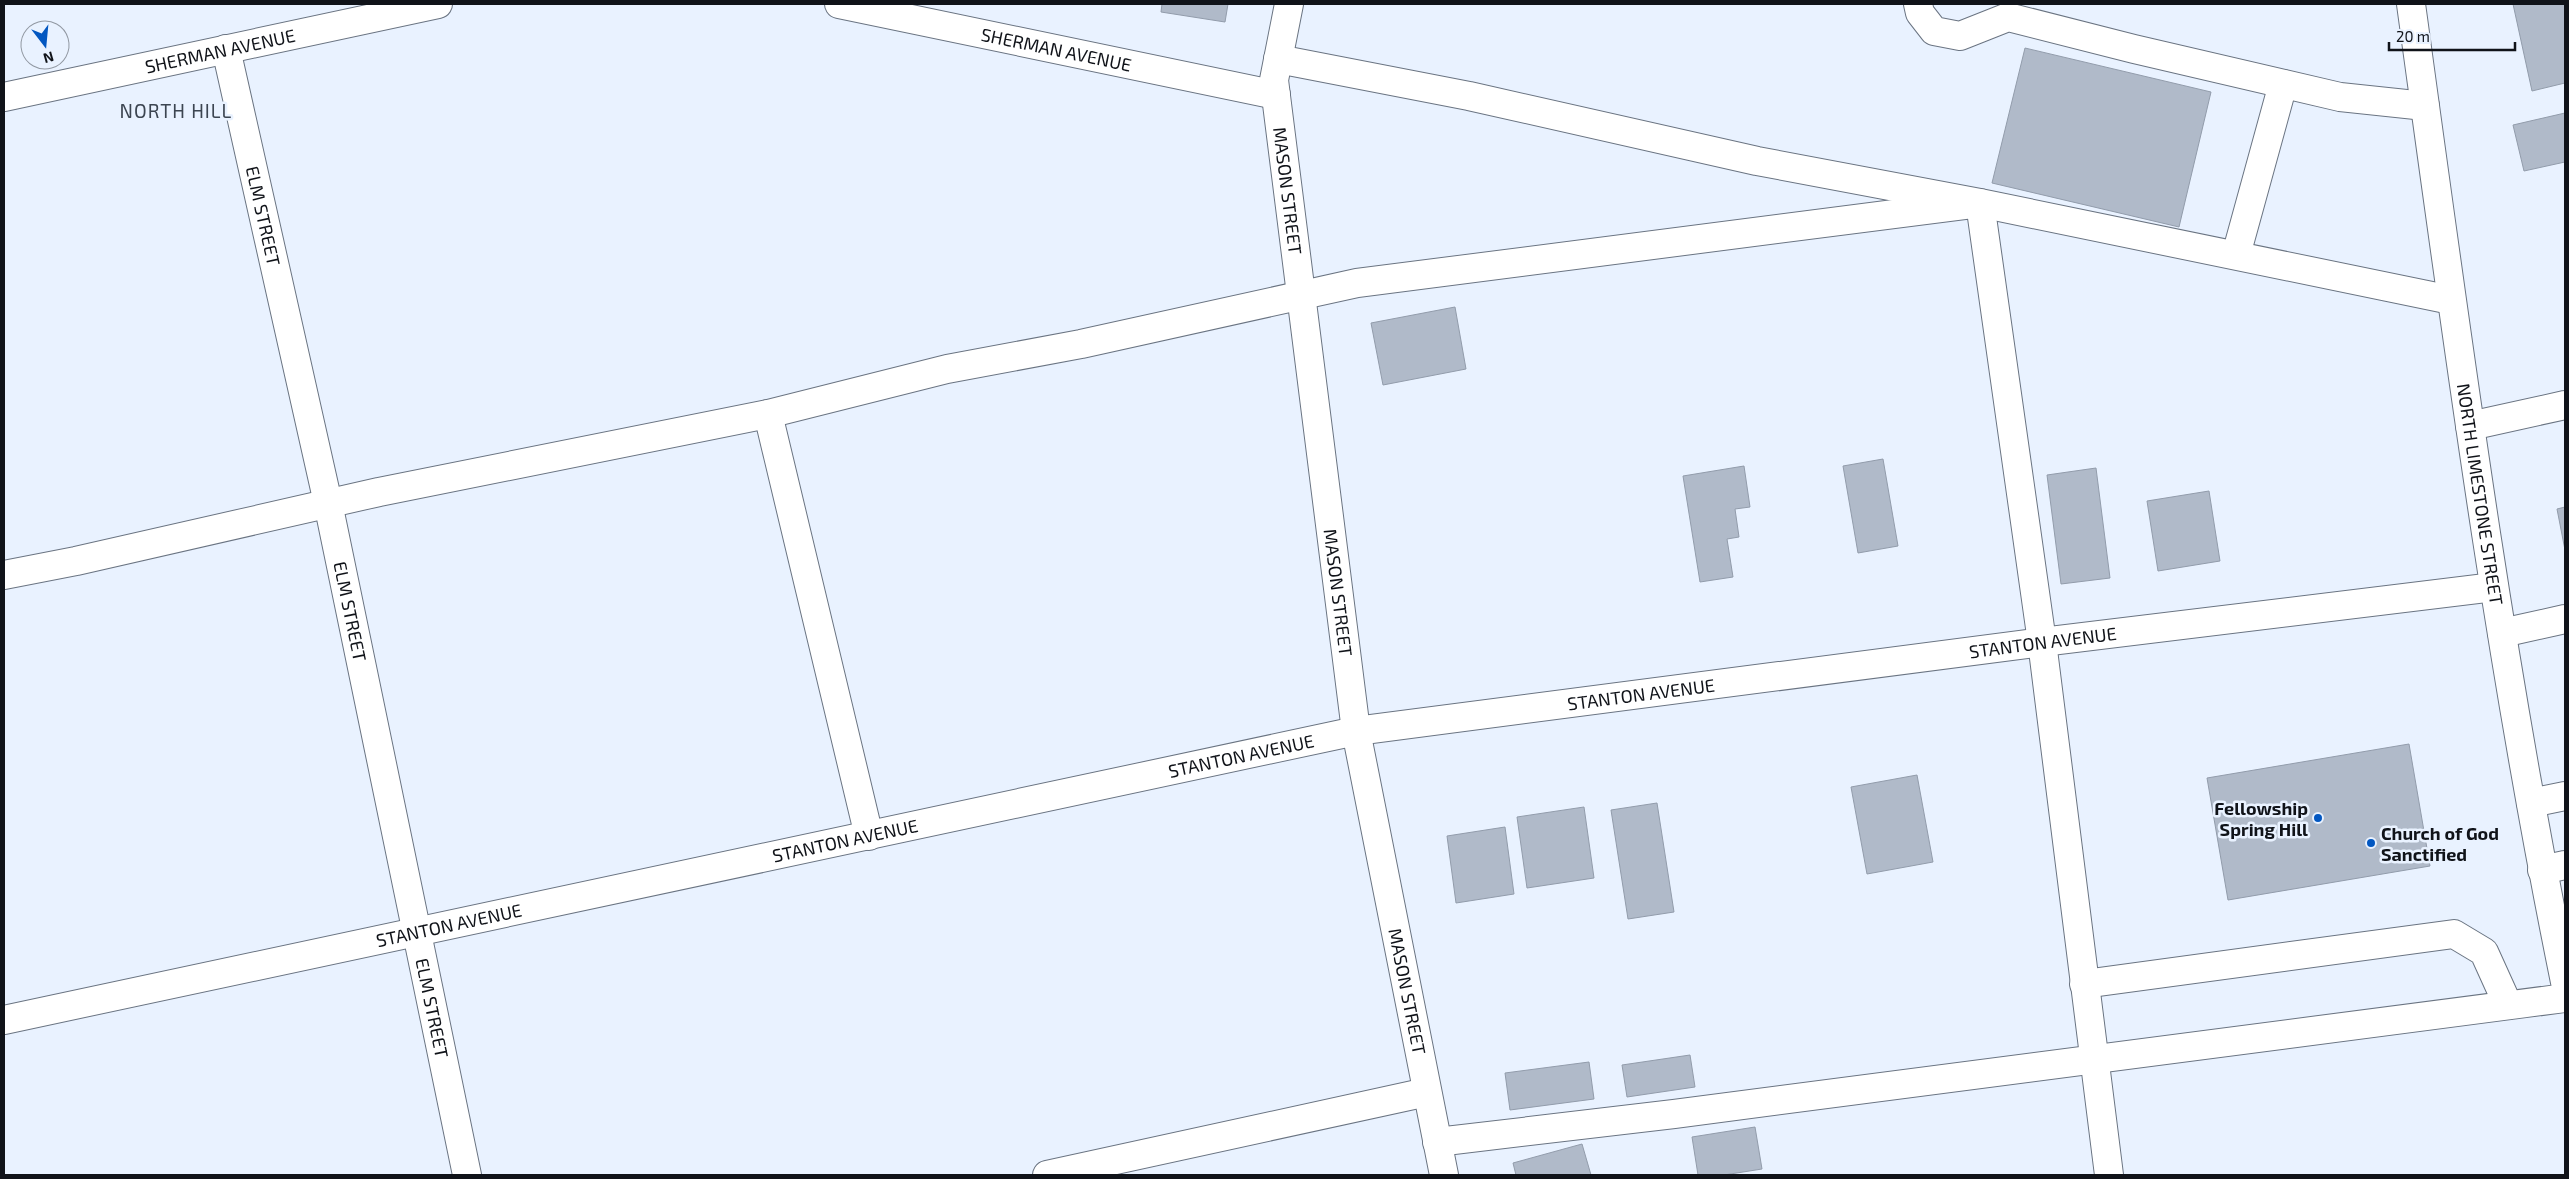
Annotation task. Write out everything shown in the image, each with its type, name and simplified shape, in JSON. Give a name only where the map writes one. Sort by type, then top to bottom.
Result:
[{"type":"street","name":"SHERMAN AVENUE","points":[[4,97],[438,4]]},
{"type":"street","name":"SHERMAN AVENUE","points":[[839,4],[1276,95]]},
{"type":"street","name":"MASON STREET","points":[[1289,4],[1274,80],[1356,731],[1444,1175]]},
{"type":"street","points":[[1918,4],[1920,13],[1934,31],[1960,36],[2008,17],[2340,97],[2425,106]]},
{"type":"street","name":"NORTH LIMESTONE STREET","points":[[2411,4],[2451,300],[2494,587],[2531,802],[2554,867],[2565,982]]},
{"type":"street","name":"ELM STREET","points":[[226,50],[328,503],[467,1175]]},
{"type":"street","points":[[1278,59],[1469,96],[1757,161],[1980,203],[2451,300]]},
{"type":"street","points":[[2236,255],[2283,84]]},
{"type":"street","points":[[4,575],[76,561],[328,503],[768,414],[947,369],[1081,344],[1357,283],[1980,203]]},
{"type":"street","points":[[1980,203],[2042,642],[2109,1175]]},
{"type":"street","points":[[2470,426],[2565,406]]},
{"type":"street","points":[[768,414],[869,836]]},
{"type":"street","name":"STANTON AVENUE","points":[[4,1020],[1356,731],[2042,642],[2494,587]]},
{"type":"street","points":[[2502,633],[2565,619]]},
{"type":"street","points":[[2531,802],[2565,796]]},
{"type":"street","points":[[2084,984],[2454,934],[2484,952],[2508,1005]]},
{"type":"street","points":[[1437,1142],[1674,1114],[2565,998]]},
{"type":"street","points":[[1047,1175],[1427,1092]]},
{"type":"building","points":[[1162,4],[1228,4],[1225,22],[1161,12]]},
{"type":"building","points":[[2513,4],[2565,4],[2565,83],[2532,91]]},
{"type":"building","points":[[2025,48],[2211,92],[2179,227],[1992,183]]},
{"type":"building","points":[[2565,113],[2565,162],[2524,171],[2513,125]]},
{"type":"building","points":[[1455,307],[1466,369],[1383,385],[1371,323]]},
{"type":"building","points":[[1883,459],[1898,546],[1858,553],[1843,466]]},
{"type":"building","points":[[1744,466],[1750,507],[1735,509],[1739,537],[1727,539],[1733,577],[1700,582],[1683,476]]},
{"type":"building","points":[[2096,468],[2110,578],[2061,584],[2047,475]]},
{"type":"building","points":[[2209,491],[2220,561],[2158,571],[2147,501]]},
{"type":"building","points":[[2565,507],[2565,550],[2557,509]]},
{"type":"building","points":[[2409,744],[2430,866],[2228,900],[2207,778]]},
{"type":"building","points":[[1917,775],[1933,862],[1867,874],[1851,787]]},
{"type":"building","points":[[1657,803],[1674,912],[1628,919],[1611,810]]},
{"type":"building","points":[[1584,807],[1594,878],[1527,888],[1517,817]]},
{"type":"building","points":[[1505,827],[1514,894],[1456,903],[1447,836]]},
{"type":"building","points":[[1690,1055],[1695,1087],[1627,1097],[1622,1065]]},
{"type":"building","points":[[1589,1062],[1594,1099],[1510,1110],[1505,1073]]},
{"type":"building","points":[[1755,1127],[1762,1169],[1724,1175],[1698,1175],[1692,1137]]},
{"type":"building","points":[[1582,1144],[1591,1175],[1516,1175],[1513,1163]]},
{"type":"place","name":"Fellowship Spring Hill","points":[[2318,818]]},
{"type":"place","name":"Church of God Sanctified","points":[[2371,843]]},
{"type":"district","name":"NORTH HILL","points":[[176,110]]}]
